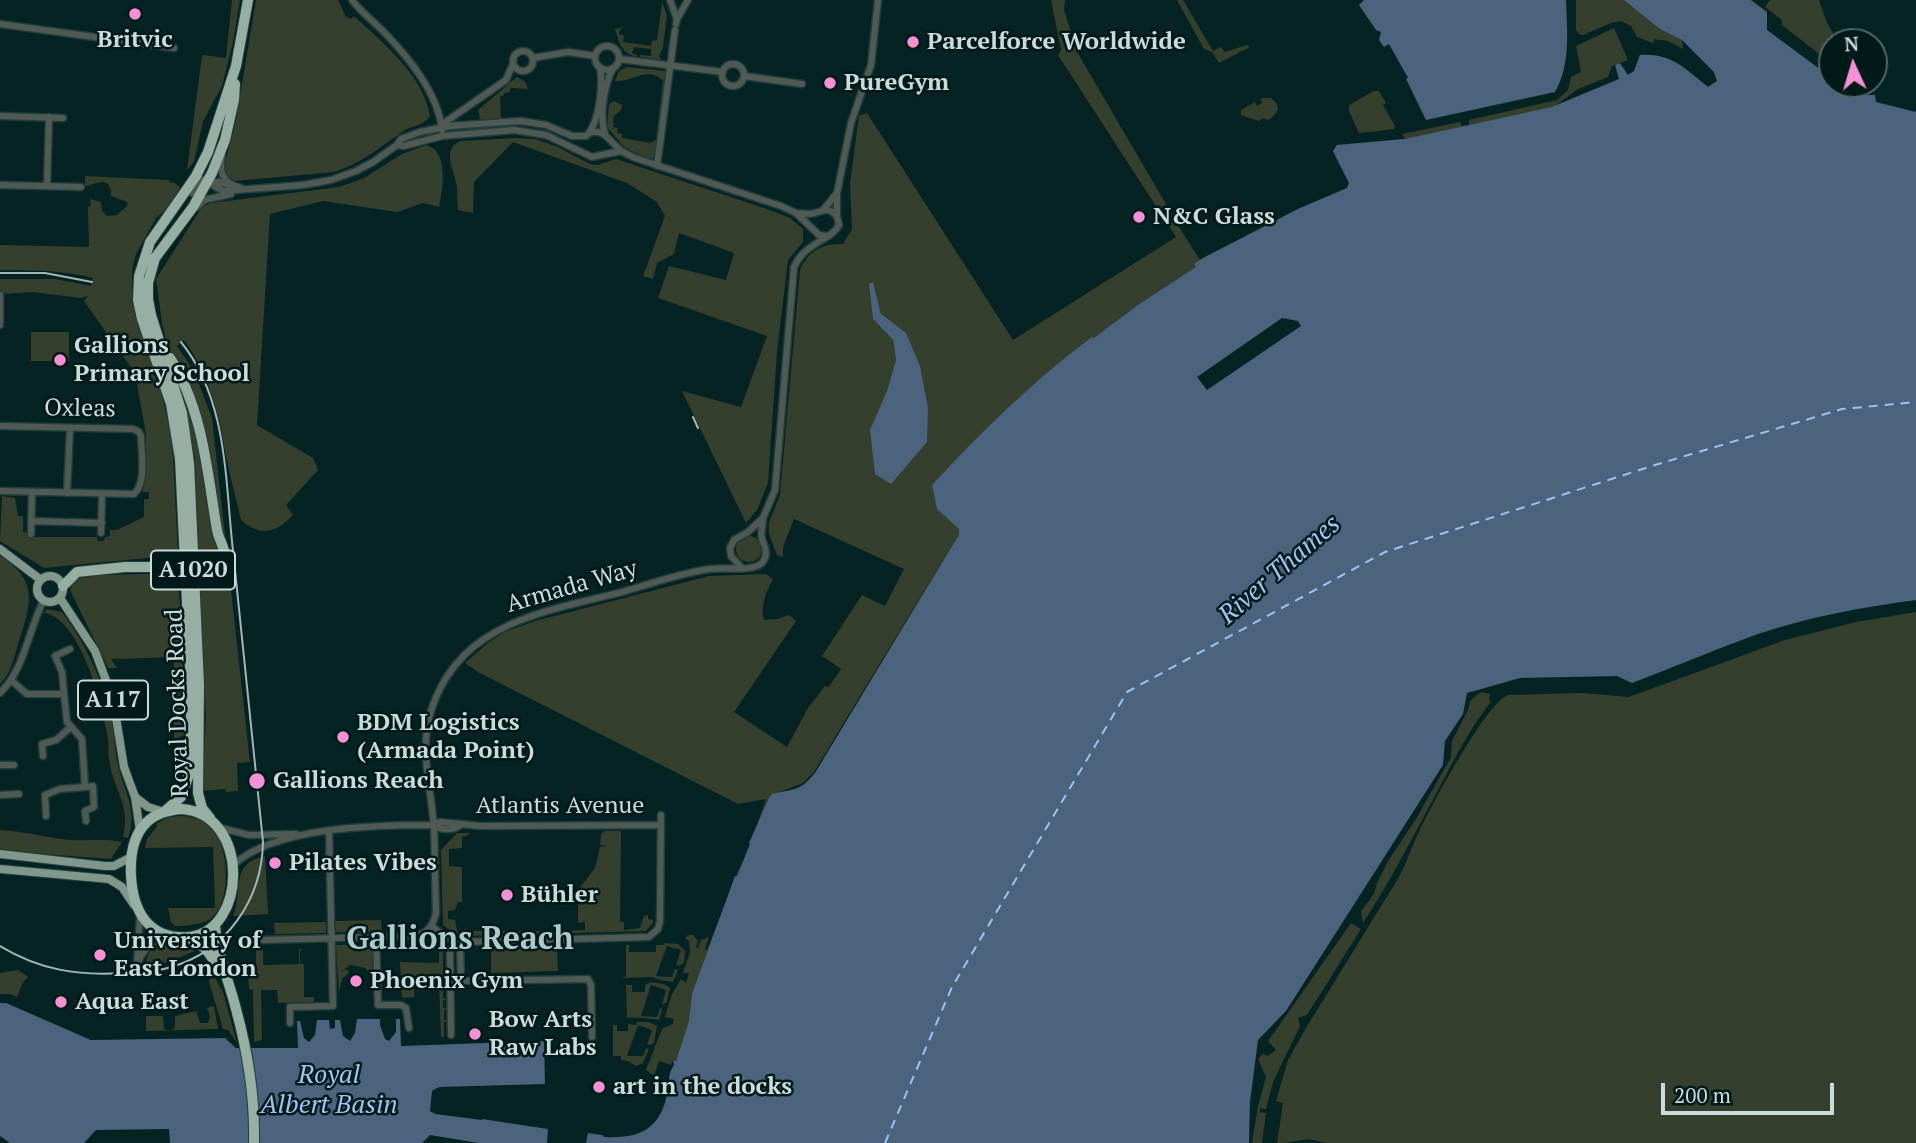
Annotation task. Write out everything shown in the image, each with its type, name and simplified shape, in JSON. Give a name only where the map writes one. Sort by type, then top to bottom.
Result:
[{"type":"highway","name":"Royal Docks Road","points":[[164,812],[181,797],[188,778],[191,686],[180,459],[171,404],[142,319],[138,300],[139,276],[150,242],[196,176],[220,120],[236,66],[248,0]]},
{"type":"highway","name":"Royal Docks Road","points":[[210,818],[202,808],[198,793],[200,685],[189,463],[182,413],[151,315],[148,283],[155,258],[207,183],[225,140],[234,100],[236,66]]},
{"type":"highway","points":[[145,254],[176,218],[192,193]]},
{"type":"highway","points":[[63,586],[77,572],[224,561],[226,552],[217,532],[207,463],[189,397],[177,369],[162,345]]},
{"type":"highway","points":[[188,810],[210,818],[220,828],[230,850],[231,896],[228,907],[215,925],[188,937],[170,936],[157,931],[138,911],[132,891],[131,857],[139,831],[146,822],[164,812],[188,810]]},
{"type":"highway","points":[[215,925],[219,954],[239,1021],[250,1074],[254,1143]]},
{"type":"highway","points":[[188,937],[198,942],[211,955],[229,986]]},
{"type":"main road","points":[[0,549],[41,580]]},
{"type":"main road","points":[[49,576],[55,577],[63,586],[60,598],[52,602],[44,600],[38,593],[41,580],[49,576]]},
{"type":"main road","name":"A117","points":[[60,598],[85,634],[101,664],[113,699],[124,767],[135,797],[139,831]]},
{"type":"main road","points":[[135,797],[148,807],[164,812]]},
{"type":"main road","points":[[0,855],[105,866],[114,866],[131,857]]},
{"type":"main road","points":[[0,869],[109,879],[122,887],[138,911]]},
{"type":"street","points":[[352,0],[405,57],[435,100],[442,129]]},
{"type":"street","points":[[670,0],[676,24]]},
{"type":"street","points":[[657,166],[676,24],[688,0]]},
{"type":"street","points":[[809,246],[838,229],[837,193],[851,123],[871,65],[878,0]]},
{"type":"street","points":[[0,24],[174,48]]},
{"type":"street","points":[[595,56],[601,47],[609,46],[615,49],[619,59]]},
{"type":"street","points":[[442,129],[506,80],[513,57],[521,51],[527,51],[533,58],[533,65],[526,71],[517,70],[513,64]]},
{"type":"street","points":[[533,58],[568,52],[595,56]]},
{"type":"street","points":[[589,156],[583,145],[596,119],[601,80],[600,67],[595,56]]},
{"type":"street","points":[[619,59],[723,72]]},
{"type":"street","points":[[604,155],[608,151],[602,120],[609,76],[619,59]]},
{"type":"street","points":[[723,72],[729,65],[736,64],[741,67],[744,76]]},
{"type":"street","points":[[600,67],[606,70],[613,68]]},
{"type":"street","points":[[723,72],[725,81],[733,86],[739,84],[744,76]]},
{"type":"street","points":[[744,76],[802,84]]},
{"type":"street","points":[[0,116],[64,118]]},
{"type":"street","points":[[47,186],[49,117]]},
{"type":"street","points":[[196,176],[223,191],[303,185],[339,178],[364,167],[397,145],[401,139],[417,133],[530,122],[547,125],[572,136],[599,132],[621,151],[657,166],[781,206],[796,213],[819,235],[826,236]]},
{"type":"street","points":[[442,129],[528,131],[554,138],[597,158],[621,151]]},
{"type":"street","points":[[225,140],[221,173],[232,186]]},
{"type":"street","points":[[192,193],[199,183],[218,182],[247,190]]},
{"type":"street","points":[[0,185],[80,187]]},
{"type":"street","points":[[177,228],[204,200],[247,190]]},
{"type":"street","points":[[796,213],[815,213],[824,209],[837,193]]},
{"type":"street","points":[[824,209],[837,216]]},
{"type":"street","name":"Armada Way","points":[[431,926],[436,912],[433,825],[426,754],[428,722],[444,682],[466,652],[506,625],[536,614],[710,569],[754,568],[763,561],[767,548],[761,537],[763,518],[772,499],[775,484],[793,273],[798,259],[809,246],[815,213]]},
{"type":"street","points":[[0,295],[0,325]]},
{"type":"street","name":"Oxleas","points":[[0,426],[133,429],[139,432],[141,483],[138,492],[134,495],[102,494]]},
{"type":"street","points":[[67,493],[70,428]]},
{"type":"street","points":[[0,491],[102,494],[102,533]]},
{"type":"street","points":[[31,534],[32,492]]},
{"type":"street","name":"Armada Way","points":[[710,569],[731,556],[730,548],[734,540],[763,518]]},
{"type":"street","points":[[32,521],[102,523]]},
{"type":"street","points":[[748,532],[761,537]]},
{"type":"street","points":[[731,556],[741,567]]},
{"type":"street","points":[[0,693],[12,681],[35,617],[44,600]]},
{"type":"street","points":[[71,649],[55,656],[62,672],[65,717],[82,738],[85,787]]},
{"type":"street","points":[[12,681],[27,694],[64,694]]},
{"type":"street","points":[[43,756],[42,744],[56,740],[71,727]]},
{"type":"street","points":[[0,765],[14,765]]},
{"type":"street","points":[[46,816],[45,795],[60,789],[93,786],[94,807],[85,811],[86,821]]},
{"type":"street","points":[[0,795],[19,794]]},
{"type":"street","points":[[263,940],[420,935],[431,926],[449,939],[460,942],[649,937],[658,929],[660,921],[661,815]]},
{"type":"street","name":"Atlantis Avenue","points":[[220,828],[249,835],[433,825],[440,822],[455,822],[460,825],[661,825]]},
{"type":"street","points":[[290,1023],[290,1007],[333,1006],[329,830]]},
{"type":"street","name":"Atlantis Avenue","points":[[232,867],[250,853],[298,834]]},
{"type":"street","points":[[138,911],[138,964],[142,953],[154,941],[170,936]]},
{"type":"street","points":[[376,937],[378,1005],[401,1005],[406,1008],[409,1028]]},
{"type":"street","points":[[460,942],[461,981],[588,979],[591,985],[592,1037]]},
{"type":"street","points":[[450,952],[451,1035]]},
{"type":"green space","points":[[232,0],[240,0],[222,86],[203,121],[194,162],[187,170],[202,56],[226,58]]},
{"type":"green space","points":[[256,0],[338,0],[346,17],[351,19],[354,16],[400,60],[419,87],[430,116],[344,169],[234,181],[226,174],[225,163],[236,120]]},
{"type":"green space","points":[[1051,0],[1065,0],[1064,10],[1075,44],[1073,45],[1200,260],[1298,209],[1347,188],[1349,183],[1333,151],[1337,145],[1405,139],[1402,134],[1460,122],[1462,126],[1469,125],[1469,120],[1557,100],[1568,90],[1571,77],[1581,72],[1576,46],[1614,28],[1628,60],[1612,66],[1608,77],[1578,89],[1556,105],[1623,78],[1634,71],[1640,55],[1670,60],[1685,68],[1708,87],[1717,81],[1714,72],[1759,87],[825,831],[757,825],[766,799],[738,804],[465,663],[505,632],[535,621],[709,576],[766,574],[773,579],[764,599],[764,620],[789,615],[796,621],[734,712],[787,747],[808,708],[825,686],[829,687],[841,669],[822,656],[862,595],[885,606],[904,569],[794,519],[783,547],[783,557],[777,555],[769,534],[769,522],[780,495],[800,270],[807,258],[817,249],[843,244],[852,229],[850,183],[859,116],[867,113],[1013,340],[1176,237],[1058,55],[1061,50]],"holes":[[[870,282],[873,282],[881,314],[928,408],[887,391],[896,360],[893,340],[873,319]],[[948,551],[815,773],[799,787],[778,793],[803,783],[814,772]]]},
{"type":"green space","points":[[1177,0],[1183,0],[1213,51],[1221,47],[1225,52],[1247,45],[1250,47],[1219,63],[1212,52],[1204,49]]},
{"type":"green space","points":[[1576,0],[1635,0],[1660,29],[1682,40],[1683,49],[1668,41],[1655,39],[1653,43],[1637,37],[1631,26],[1621,21],[1583,35],[1579,34],[1576,30]]},
{"type":"green space","points":[[1770,0],[1819,0],[1830,28],[1818,28],[1818,53],[1782,25],[1782,20],[1765,7]]},
{"type":"green space","points":[[662,2],[667,15],[663,47],[659,56],[661,60],[640,57],[651,56],[651,49],[634,47],[632,53],[637,57],[631,55],[621,45],[615,29],[624,27],[619,34],[624,36],[623,42],[651,46],[652,41],[657,40]]},
{"type":"green space","points":[[627,67],[666,71],[656,152],[655,157],[650,160],[624,147],[607,127],[609,104],[614,101],[622,105],[621,110],[614,116],[613,127],[618,128],[617,133],[622,134],[622,138],[650,143],[656,140],[663,81],[657,76],[645,74],[615,81],[619,71]]},
{"type":"green space","points":[[517,77],[525,82],[528,89],[510,88],[510,92],[500,96],[501,119],[480,119],[478,110]]},
{"type":"green space","points":[[1374,91],[1379,91],[1386,103],[1383,105],[1395,126],[1394,129],[1359,133],[1349,105]]},
{"type":"green space","points":[[1271,98],[1277,104],[1278,110],[1273,117],[1259,121],[1241,115],[1241,110],[1255,102],[1257,106],[1262,103],[1260,99]]},
{"type":"green space","points":[[535,139],[558,147],[590,164],[598,165],[616,159],[767,209],[790,218],[803,229],[803,242],[788,260],[777,352],[768,483],[757,510],[746,523],[682,391],[741,407],[767,336],[658,298],[669,266],[726,280],[734,253],[679,233],[674,254],[657,263],[653,279],[643,276],[665,216],[657,202],[627,183],[513,142],[474,182],[473,213],[458,210],[457,185],[450,159],[451,149],[455,144],[460,141]]},
{"type":"green space","points":[[426,145],[438,155],[443,171],[439,207],[423,203],[397,212],[323,201],[270,214],[257,425],[313,458],[318,470],[286,505],[293,515],[281,526],[262,531],[241,520],[211,393],[200,366],[184,340],[177,346],[194,371],[212,418],[250,762],[237,763],[238,791],[202,791],[206,716],[196,536],[195,459],[162,323],[156,279],[202,207],[211,203],[339,187],[364,178],[402,154]]},
{"type":"green space","points":[[85,176],[169,180],[180,187],[170,206],[156,218],[136,254],[132,270],[132,302],[157,373],[172,438],[178,555],[44,568],[0,541],[2,496],[15,498],[18,516],[23,516],[23,532],[28,533],[28,537],[97,537],[98,541],[104,541],[105,537],[110,536],[110,530],[117,530],[144,517],[144,499],[149,499],[149,492],[143,492],[146,434],[135,373],[84,301],[88,296],[81,298],[32,292],[0,292],[0,279],[55,279],[91,286],[93,278],[70,273],[0,270],[0,245],[89,247],[90,199],[101,202],[102,211],[107,216],[117,215],[127,206],[127,202],[111,196],[106,183],[85,186]]},
{"type":"green space","points":[[31,332],[69,332],[69,361],[31,361]]},
{"type":"green space","points":[[749,536],[758,540],[762,549],[758,558],[749,562],[740,558],[736,549],[740,540]]},
{"type":"green space","points":[[0,555],[22,575],[29,596],[26,618],[13,661],[0,684]]},
{"type":"green space","points":[[177,573],[185,656],[182,657],[186,734],[174,740],[174,660],[180,657],[111,659],[117,668],[108,668],[70,590],[75,579],[98,575]]},
{"type":"green space","points":[[47,609],[62,612],[88,653],[101,683],[110,713],[118,765],[131,810],[128,838],[123,837],[125,816],[111,771],[100,702],[87,663],[68,629],[57,618],[44,613]]},
{"type":"green space","points":[[1916,612],[1916,1143],[1325,1143],[1306,1139],[1277,1143],[1283,1103],[1276,1101],[1288,1060],[1399,877],[1416,837],[1447,779],[1473,735],[1498,702],[1508,695],[1583,693],[1629,697],[1785,640],[1856,622]]},
{"type":"green space","points":[[1481,692],[1490,694],[1491,702],[1462,745],[1363,923],[1361,911],[1374,894],[1388,861],[1416,819],[1451,757],[1452,741],[1470,701]]},
{"type":"green space","points":[[168,817],[198,819],[214,830],[223,850],[226,878],[225,892],[215,914],[207,921],[175,926],[171,922],[168,908],[215,908],[213,847],[145,848],[156,824]]},
{"type":"green space","points":[[0,830],[69,840],[122,842],[111,859],[0,851]]},
{"type":"green space","points":[[605,831],[621,831],[620,922],[624,922],[624,930],[640,928],[644,916],[648,915],[648,919],[653,920],[653,923],[646,931],[467,936],[454,933],[443,925],[441,850],[457,833],[470,833],[462,837],[462,848],[449,849],[449,866],[462,867],[462,902],[458,902],[455,910],[448,911],[448,919],[455,920],[457,931],[462,934],[473,931],[585,930],[585,922],[578,923],[578,890],[595,868],[600,847],[608,846],[600,845],[601,834]]},
{"type":"green space","points":[[265,856],[268,914],[233,916],[242,871],[246,865]]},
{"type":"green space","points":[[743,859],[676,1062],[672,1061],[671,1065],[659,1061],[654,1076],[646,1070],[663,1028],[673,1024],[674,1019],[665,1017],[672,994],[681,979],[686,983],[689,973],[683,973],[690,952],[689,941],[685,938],[693,935],[698,941],[698,948],[701,940],[709,937],[705,949],[707,950]]},
{"type":"green space","points":[[381,920],[382,932],[336,932],[335,921]]},
{"type":"green space","points":[[326,922],[326,933],[275,934],[274,923]]},
{"type":"green space","points":[[1351,923],[1361,929],[1307,1015],[1298,1018],[1300,1026],[1273,1082],[1266,1109],[1260,1108],[1260,1112],[1266,1113],[1262,1143],[1252,1143],[1266,1077],[1258,1059],[1263,1054],[1268,1056],[1276,1050],[1268,1041]]},
{"type":"green space","points":[[167,942],[197,950],[169,962],[144,966],[150,951]]},
{"type":"green space","points":[[372,944],[373,978],[365,968],[350,965],[341,972],[347,969],[349,973],[342,979],[339,993],[336,945]]},
{"type":"green space","points":[[678,944],[685,951],[684,963],[679,966],[676,965],[681,950],[667,946],[656,976],[672,977],[675,969],[678,970],[673,982],[652,977],[622,978],[626,976],[626,945],[629,945],[629,952],[656,952],[656,945]]},
{"type":"green space","points":[[557,948],[558,971],[491,973],[491,949]]},
{"type":"green space","points":[[299,949],[303,949],[300,951],[300,964],[304,964],[304,997],[314,997],[314,1002],[278,1003],[277,990],[261,990],[262,1040],[254,1042],[253,990],[249,989],[248,971],[256,970],[256,950],[263,950],[263,965],[299,964]]},
{"type":"green space","points":[[439,949],[443,949],[443,979],[449,979],[443,982],[443,989],[449,989],[443,991],[443,998],[448,1000],[443,1000],[443,1008],[449,1008],[444,1010],[444,1020],[449,1021],[444,1022],[444,1037],[441,1037],[439,981],[414,981],[414,997],[402,998],[400,962],[439,963]]},
{"type":"green space","points":[[18,970],[28,977],[17,997],[0,994],[0,973]]},
{"type":"green space","points":[[211,971],[223,992],[237,1043],[228,1030],[223,1029],[209,982]]},
{"type":"green space","points":[[651,982],[670,988],[667,1002],[662,1005],[666,990],[651,985],[641,1016],[657,1017],[660,1008],[659,1020],[621,1018],[627,1017],[626,985],[632,985],[632,992],[645,992],[645,985]]},
{"type":"green space","points":[[214,1006],[218,1029],[172,1030],[175,1016],[196,1011],[200,1023],[208,1023],[210,1017],[207,1008]]},
{"type":"green space","points":[[146,1016],[163,1016],[164,1029],[169,1030],[146,1031]]},
{"type":"green space","points":[[637,1022],[649,1022],[657,1026],[654,1043],[650,1045],[647,1044],[652,1030],[638,1025],[627,1056],[643,1056],[646,1048],[649,1049],[643,1063],[636,1066],[621,1060],[621,1056],[613,1056],[613,1025],[617,1025],[617,1031],[628,1031],[628,1024],[636,1025]]},
{"type":"water","points":[[1364,0],[1566,0],[1567,47],[1560,81],[1555,92],[1426,120],[1406,79],[1408,78],[1389,44],[1384,47],[1379,40],[1381,32],[1376,30],[1359,5]]},
{"type":"water","name":"River Thames","points":[[1624,0],[1751,0],[1767,12],[1767,30],[1818,68],[1818,98],[1875,98],[1876,102],[1916,112],[1916,600],[1797,622],[1742,640],[1632,683],[1617,676],[1520,678],[1467,693],[1463,714],[1445,741],[1443,765],[1286,1011],[1258,1040],[1250,1102],[1249,1143],[586,1143],[588,1133],[604,1137],[631,1135],[650,1127],[657,1120],[666,1098],[673,1061],[676,1061],[689,1021],[692,994],[735,876],[769,798],[772,794],[804,785],[815,773],[959,535],[959,529],[937,509],[932,485],[989,426],[1049,371],[1092,337],[1196,267],[1194,264],[1298,209],[1347,188],[1349,183],[1333,151],[1337,145],[1405,139],[1552,107],[1619,79],[1615,65],[1620,63],[1628,75],[1634,71],[1640,55],[1670,60],[1685,68],[1708,87],[1717,81],[1714,72],[1682,40],[1660,29]]},
{"type":"water","points":[[873,282],[881,314],[906,333],[920,366],[928,408],[927,442],[891,484],[875,474],[870,430],[887,391],[896,360],[893,340],[873,319],[869,283]]},
{"type":"water","name":"Royal Albert Basin","points":[[0,1003],[6,1003],[91,1040],[225,1038],[236,1048],[298,1048],[297,1021],[300,1021],[304,1038],[309,1042],[315,1035],[317,1020],[329,1020],[330,1029],[335,1028],[335,1020],[340,1020],[343,1036],[350,1041],[355,1033],[357,1019],[380,1019],[385,1039],[389,1041],[396,1032],[396,1019],[400,1019],[401,1046],[544,1041],[545,1084],[439,1087],[432,1091],[430,1111],[435,1114],[548,1129],[547,1143],[479,1143],[430,1135],[422,1143],[170,1143],[169,1129],[96,1130],[84,1143],[10,1143],[0,1136]]},
{"type":"pier","points":[[1282,318],[1298,321],[1301,326],[1207,390],[1197,377]]},
{"type":"ferry route","points":[[885,1143],[952,987],[1127,692],[1385,552],[1655,465],[1842,409],[1916,402]]},
{"type":"tram line","points":[[0,273],[45,273],[92,282]]},
{"type":"tram line","points":[[181,342],[208,389],[216,415],[222,442],[233,551]]},
{"type":"tram line","points":[[693,417],[698,428]]},
{"type":"tram line","points":[[0,946],[30,961],[60,970],[106,974],[148,972],[165,969],[209,949],[238,920],[256,883],[263,842],[235,570]]},
{"type":"place","name":"Britvic","points":[[135,14]]},
{"type":"place","name":"Parcelforce Worldwide","points":[[913,42]]},
{"type":"place","name":"PureGym","points":[[830,83]]},
{"type":"place","name":"N&C Glass","points":[[1139,217]]},
{"type":"place","name":"Gallions Primary School","points":[[60,360]]},
{"type":"place","name":"BDM Logistics (Armada Point)","points":[[343,737]]},
{"type":"place","name":"Gallions Reach","points":[[257,781]]},
{"type":"place","name":"Pilates Vibes","points":[[275,863]]},
{"type":"place","name":"Bühler","points":[[507,895]]},
{"type":"place","name":"University of East London","points":[[100,955]]},
{"type":"place","name":"Phoenix Gym","points":[[356,981]]},
{"type":"place","name":"Aqua East","points":[[61,1002]]},
{"type":"place","name":"Bow Arts Raw Labs","points":[[475,1034]]},
{"type":"place","name":"art in the docks","points":[[599,1087]]},
{"type":"district","name":"Gallions Reach","points":[[460,940]]}]
